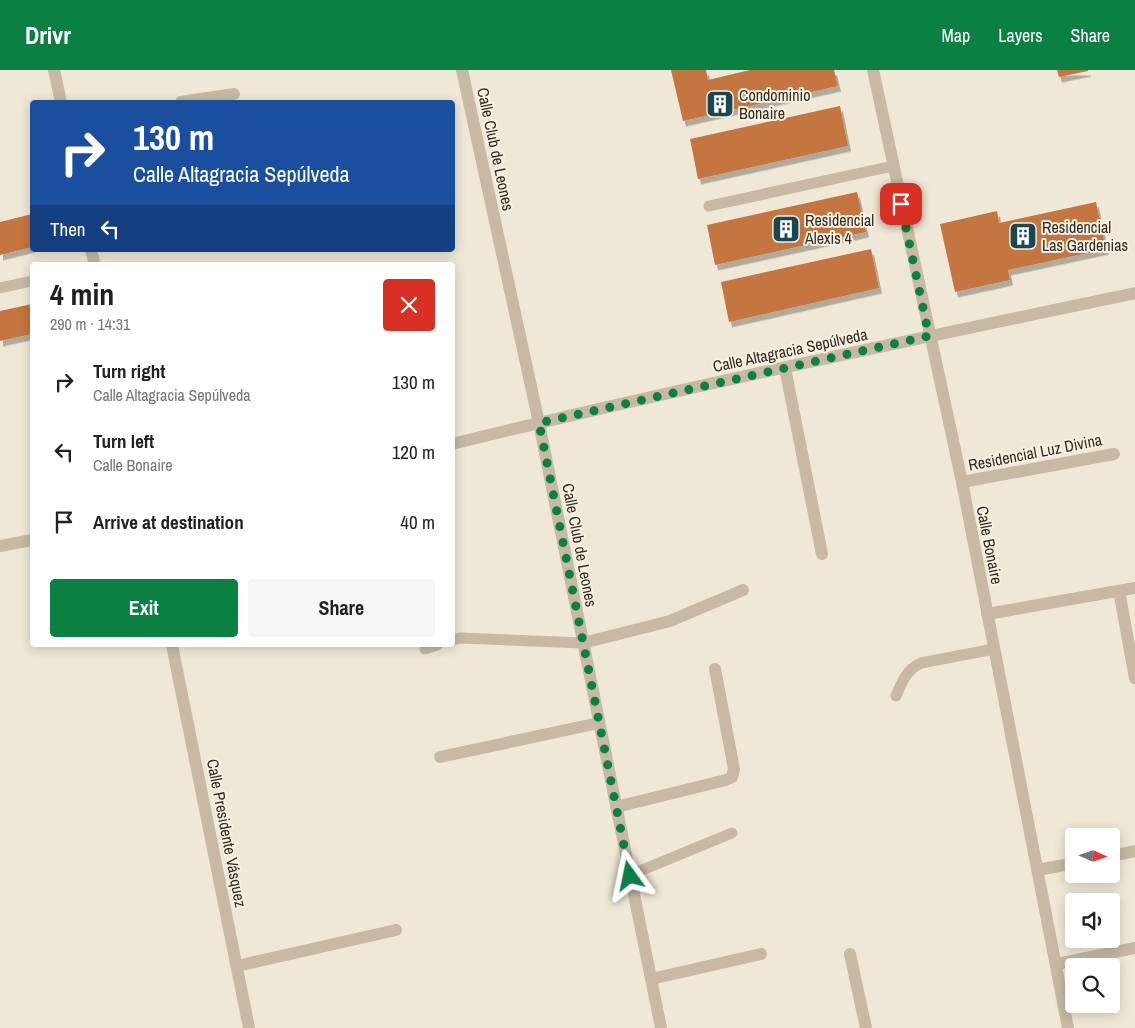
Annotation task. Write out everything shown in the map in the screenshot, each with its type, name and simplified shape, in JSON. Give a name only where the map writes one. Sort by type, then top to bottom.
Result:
[{"type":"street","points":[[54,70],[61,100]]},
{"type":"street","name":"Calle Club de Leones","points":[[462,70],[539,423],[661,1028]]},
{"type":"street","name":"Calle Bonaire","points":[[873,70],[962,482],[1068,1028]]},
{"type":"street","points":[[194,100],[234,94]]},
{"type":"street","name":"Calle Altagracia Sepúlveda","points":[[455,443],[929,336],[1135,293]]},
{"type":"street","points":[[785,368],[822,554]]},
{"type":"street","name":"Residencial Luz Divina","points":[[962,482],[1114,454]]},
{"type":"street","points":[[0,546],[30,540]]},
{"type":"street","points":[[987,614],[1135,588]]},
{"type":"street","points":[[583,643],[670,621],[743,590]]},
{"type":"street","points":[[1119,591],[1135,678]]},
{"type":"street","name":"Calle Presidente Vásquez","points":[[172,647],[249,1028]]},
{"type":"street","points":[[616,807],[732,777],[734,769],[715,669]]},
{"type":"street","points":[[440,757],[600,723]]},
{"type":"street","points":[[1120,854],[1135,851]]},
{"type":"street","points":[[1038,870],[1065,865]]},
{"type":"street","points":[[237,966],[396,930]]},
{"type":"street","points":[[1056,964],[1135,948]]},
{"type":"street","points":[[651,979],[760,954]]},
{"type":"street","points":[[850,954],[866,1028]]},
{"type":"lane","points":[[709,206],[893,166]]},
{"type":"lane","points":[[0,288],[30,281]]},
{"type":"lane","points":[[455,639],[583,643]]},
{"type":"lane","points":[[425,649],[431,647]]},
{"type":"lane","points":[[896,696],[904,678],[914,666],[994,649]]},
{"type":"lane","points":[[630,876],[732,833]]},
{"type":"building","name":"Condominio Bonaire","points":[[671,70],[706,70],[708,80],[750,70],[834,70],[838,86],[683,121]]},
{"type":"building","points":[[1057,70],[1088,70],[1088,71],[1059,77]]},
{"type":"building","points":[[840,106],[848,146],[698,179],[690,139]]},
{"type":"building","name":"Residencial Alexis 4","points":[[857,192],[866,232],[715,265],[707,225]]},
{"type":"building","name":"Residencial Las Gardenias","points":[[1096,202],[1106,249],[1008,270],[1010,280],[955,292],[940,224],[997,211],[999,223]]},
{"type":"building","points":[[30,214],[30,248],[0,255],[0,222]]},
{"type":"building","points":[[871,249],[879,288],[729,322],[721,282]]},
{"type":"building","points":[[30,304],[30,334],[0,341],[0,311]]},
{"type":"place","name":"Condominio Bonaire","points":[[720,104]]},
{"type":"place","name":"Residencial Alexis 4","points":[[786,229]]},
{"type":"place","name":"Residencial Las Gardenias","points":[[1023,236]]},
{"type":"route","points":[[630,876],[539,423],[929,336],[901,204]]}]
